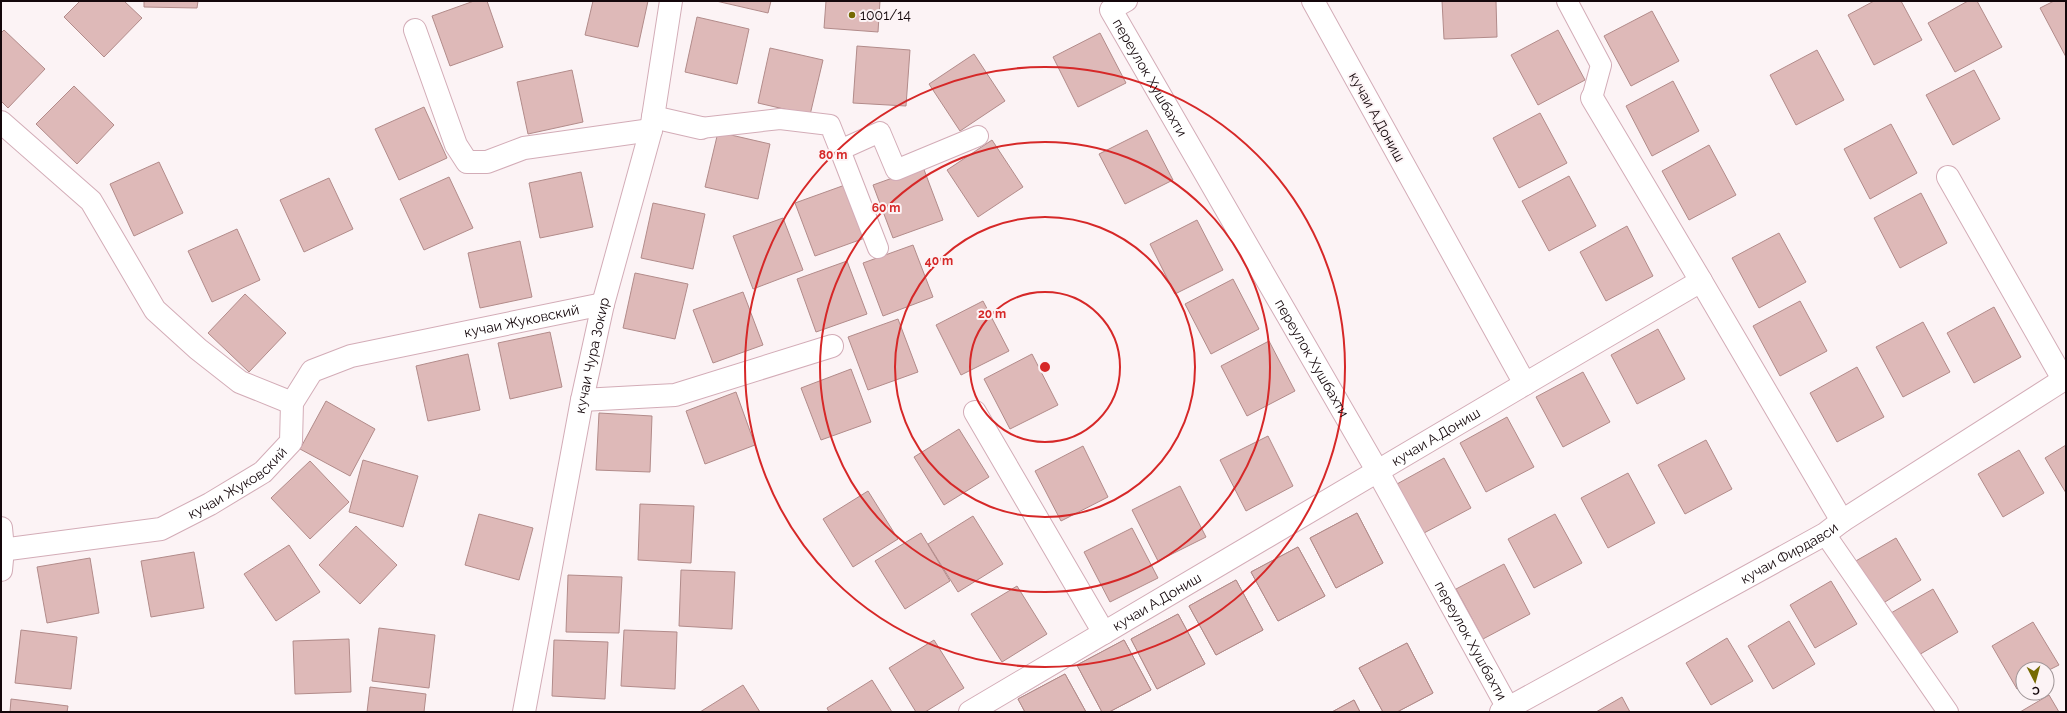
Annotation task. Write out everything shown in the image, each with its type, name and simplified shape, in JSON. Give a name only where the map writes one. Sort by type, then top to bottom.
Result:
[{"type":"street","name":"кучаи Чура Зокир","points":[[524,712],[582,400],[603,304],[652,123],[671,1]]},
{"type":"street","name":"кучаи А.Дониш","points":[[970,712],[1525,384],[1313,1]]},
{"type":"street","points":[[1567,1],[1601,65],[1592,98],[1842,521]]},
{"type":"street","name":"переулок Хушбахти","points":[[1119,6],[1378,472],[1505,710]]},
{"type":"street","points":[[415,30],[456,145],[468,162],[487,162],[524,148],[652,123],[702,128],[780,119],[830,126],[878,248]]},
{"type":"street","points":[[1,122],[91,201],[155,310],[198,349],[240,382],[292,403]]},
{"type":"street","points":[[840,150],[880,132],[896,170],[978,136]]},
{"type":"street","points":[[1948,177],[2065,379]]},
{"type":"street","points":[[1525,384],[1701,281]]},
{"type":"street","name":"кучаи Жуковский","points":[[2,556],[161,529],[189,515],[263,472],[290,442],[292,403],[312,371],[351,356],[603,304]]},
{"type":"street","points":[[582,400],[675,395],[832,346]]},
{"type":"street","name":"кучаи Фирдавси","points":[[1505,710],[1825,534],[1842,521],[2065,379]]},
{"type":"street","points":[[975,412],[1104,633]]},
{"type":"street","points":[[1,528],[2,556]]},
{"type":"street","points":[[1825,534],[1948,712]]},
{"type":"building","points":[[80,1],[124,1],[142,18],[104,57],[64,17]]},
{"type":"building","points":[[144,1],[198,1],[197,8],[144,7]]},
{"type":"building","points":[[474,1],[487,1],[503,47],[450,66],[432,16]]},
{"type":"building","points":[[593,1],[648,1],[638,47],[585,35]]},
{"type":"building","points":[[716,1],[771,1],[768,13]]},
{"type":"building","name":"1001/14","points":[[826,1],[880,1],[878,32],[824,28]]},
{"type":"building","points":[[1442,1],[1496,1],[1497,37],[1444,39]]},
{"type":"building","points":[[1874,1],[1901,1],[1922,40],[1874,65],[1848,15]]},
{"type":"building","points":[[1968,1],[1977,1],[2002,47],[1955,72],[1928,23]]},
{"type":"building","points":[[2054,1],[2066,1],[2066,57],[2040,8]]},
{"type":"building","points":[[1652,11],[1679,61],[1631,86],[1604,36]]},
{"type":"building","points":[[697,17],[749,29],[737,84],[685,72]]},
{"type":"building","points":[[4,30],[45,69],[8,108],[1,101],[1,33]]},
{"type":"building","points":[[1558,30],[1585,80],[1538,105],[1511,55]]},
{"type":"building","points":[[1100,33],[1126,83],[1078,107],[1053,57]]},
{"type":"building","points":[[857,46],[910,50],[906,106],[853,103]]},
{"type":"building","points":[[770,48],[823,60],[810,115],[758,103]]},
{"type":"building","points":[[1817,50],[1844,100],[1796,125],[1770,75]]},
{"type":"building","points":[[974,54],[1005,101],[960,131],[929,84]]},
{"type":"building","points":[[572,70],[583,122],[528,134],[517,82]]},
{"type":"building","points":[[1974,70],[2000,119],[1953,145],[1926,95]]},
{"type":"building","points":[[1673,81],[1699,131],[1652,156],[1626,106]]},
{"type":"building","points":[[74,86],[114,125],[77,164],[36,124]]},
{"type":"building","points":[[424,107],[447,158],[399,180],[375,129]]},
{"type":"building","points":[[1540,113],[1567,163],[1519,188],[1493,138]]},
{"type":"building","points":[[1891,124],[1917,173],[1870,199],[1844,149]]},
{"type":"building","points":[[1147,130],[1173,180],[1125,204],[1099,154]]},
{"type":"building","points":[[718,132],[770,144],[758,199],[705,187]]},
{"type":"building","points":[[992,140],[1023,187],[978,217],[947,170]]},
{"type":"building","points":[[1709,145],[1736,195],[1689,220],[1662,171]]},
{"type":"building","points":[[159,162],[183,213],[134,236],[110,184]]},
{"type":"building","points":[[923,167],[943,220],[893,238],[873,185]]},
{"type":"building","points":[[581,172],[593,227],[540,238],[529,183]]},
{"type":"building","points":[[1569,176],[1596,226],[1549,251],[1522,201]]},
{"type":"building","points":[[449,177],[473,228],[424,250],[400,199]]},
{"type":"building","points":[[329,178],[353,229],[304,252],[280,200]]},
{"type":"building","points":[[845,185],[865,238],[815,256],[795,203]]},
{"type":"building","points":[[1921,193],[1947,243],[1900,268],[1874,218]]},
{"type":"building","points":[[653,203],[705,214],[693,269],[641,258]]},
{"type":"building","points":[[783,218],[803,270],[753,289],[733,236]]},
{"type":"building","points":[[1197,220],[1223,270],[1175,294],[1150,244]]},
{"type":"building","points":[[1627,226],[1653,276],[1606,301],[1580,252]]},
{"type":"building","points":[[237,229],[260,280],[212,302],[188,251]]},
{"type":"building","points":[[1779,233],[1806,282],[1759,308],[1732,258]]},
{"type":"building","points":[[520,241],[532,297],[480,308],[468,253]]},
{"type":"building","points":[[913,245],[933,297],[883,316],[863,263]]},
{"type":"building","points":[[847,261],[867,314],[816,332],[797,279]]},
{"type":"building","points":[[635,273],[688,284],[675,339],[623,328]]},
{"type":"building","points":[[1233,279],[1259,329],[1211,354],[1185,304]]},
{"type":"building","points":[[743,292],[763,345],[713,363],[693,310]]},
{"type":"building","points":[[245,294],[286,333],[249,372],[208,333]]},
{"type":"building","points":[[983,301],[1009,351],[961,375],[936,325]]},
{"type":"building","points":[[1800,301],[1827,351],[1780,376],[1753,326]]},
{"type":"building","points":[[1994,307],[2021,357],[1974,383],[1947,333]]},
{"type":"building","points":[[898,319],[918,372],[868,390],[848,337]]},
{"type":"building","points":[[1923,322],[1950,372],[1903,397],[1876,347]]},
{"type":"building","points":[[1658,329],[1685,379],[1637,404],[1611,355]]},
{"type":"building","points":[[550,332],[562,387],[510,399],[498,343]]},
{"type":"building","points":[[1269,341],[1295,391],[1247,416],[1221,366]]},
{"type":"building","points":[[468,354],[480,410],[428,421],[416,366]]},
{"type":"building","points":[[1032,354],[1058,405],[1010,429],[984,379]]},
{"type":"building","points":[[1857,367],[1884,417],[1837,442],[1810,393]]},
{"type":"building","points":[[851,369],[871,422],[821,440],[801,388]]},
{"type":"building","points":[[1583,372],[1610,422],[1563,447],[1536,397]]},
{"type":"building","points":[[736,392],[755,445],[705,464],[686,411]]},
{"type":"building","points":[[326,401],[375,429],[350,476],[300,449]]},
{"type":"building","points":[[599,413],[652,416],[650,472],[596,470]]},
{"type":"building","points":[[1507,417],[1534,467],[1486,492],[1460,443]]},
{"type":"building","points":[[959,429],[989,477],[944,505],[914,457]]},
{"type":"building","points":[[1268,436],[1293,486],[1246,511],[1220,460]]},
{"type":"building","points":[[1706,440],[1732,489],[1685,514],[1658,465]]},
{"type":"building","points":[[2066,445],[2066,493],[2045,458]]},
{"type":"building","points":[[1083,446],[1108,497],[1061,521],[1035,471]]},
{"type":"building","points":[[2019,450],[2044,493],[2003,517],[1978,474]]},
{"type":"building","points":[[1444,458],[1471,508],[1424,533],[1397,484]]},
{"type":"building","points":[[363,460],[418,476],[403,527],[349,512]]},
{"type":"building","points":[[310,461],[349,502],[310,539],[271,498]]},
{"type":"building","points":[[1628,473],[1655,523],[1608,548],[1581,498]]},
{"type":"building","points":[[1180,486],[1206,537],[1158,561],[1132,510]]},
{"type":"building","points":[[868,491],[898,539],[853,567],[823,519]]},
{"type":"building","points":[[640,504],[694,506],[691,563],[638,560]]},
{"type":"building","points":[[1357,513],[1383,563],[1336,588],[1310,538]]},
{"type":"building","points":[[1357,513],[1383,563],[1336,588],[1310,538]]},
{"type":"building","points":[[479,514],[533,528],[519,580],[465,565]]},
{"type":"building","points":[[1555,514],[1582,563],[1534,588],[1508,539]]},
{"type":"building","points":[[973,516],[1003,564],[958,592],[928,544]]},
{"type":"building","points":[[356,526],[397,565],[360,604],[319,565]]},
{"type":"building","points":[[1132,528],[1158,578],[1110,602],[1084,552]]},
{"type":"building","points":[[921,533],[950,581],[905,609],[875,561]]},
{"type":"building","points":[[1896,538],[1921,580],[1880,605],[1854,562]]},
{"type":"building","points":[[289,545],[320,592],[276,621],[244,574]]},
{"type":"building","points":[[1298,547],[1325,596],[1278,621],[1251,572]]},
{"type":"building","points":[[1298,547],[1325,596],[1278,621],[1251,572]]},
{"type":"building","points":[[194,552],[204,608],[151,617],[141,561]]},
{"type":"building","points":[[90,558],[99,613],[47,623],[37,567]]},
{"type":"building","points":[[1504,564],[1530,614],[1483,639],[1456,589]]},
{"type":"building","points":[[681,570],[735,572],[732,629],[679,626]]},
{"type":"building","points":[[568,575],[622,577],[619,633],[566,632]]},
{"type":"building","points":[[1236,580],[1263,630],[1216,655],[1189,606]]},
{"type":"building","points":[[1236,580],[1263,630],[1216,655],[1189,606]]},
{"type":"building","points":[[1831,581],[1857,624],[1815,648],[1790,605]]},
{"type":"building","points":[[1017,586],[1047,634],[1002,662],[971,614]]},
{"type":"building","points":[[1933,589],[1958,632],[1917,656],[1891,613]]},
{"type":"building","points":[[1178,614],[1205,664],[1157,689],[1131,639]]},
{"type":"building","points":[[1178,614],[1205,664],[1157,689],[1131,639]]},
{"type":"building","points":[[1789,621],[1815,664],[1773,689],[1748,646]]},
{"type":"building","points":[[2033,622],[2059,665],[2055,667],[2055,661],[2015,661],[2015,686],[1992,646]]},
{"type":"building","points":[[379,628],[435,635],[429,688],[372,681]]},
{"type":"building","points":[[21,630],[77,637],[71,689],[15,683]]},
{"type":"building","points":[[624,630],[677,632],[675,689],[621,686]]},
{"type":"building","points":[[1727,638],[1753,681],[1711,705],[1686,663]]},
{"type":"building","points":[[349,639],[351,692],[295,694],[293,641]]},
{"type":"building","points":[[554,640],[608,642],[605,699],[552,696]]},
{"type":"building","points":[[934,640],[964,688],[925,712],[916,712],[889,668]]},
{"type":"building","points":[[1124,640],[1151,690],[1109,712],[1102,712],[1077,665]]},
{"type":"building","points":[[1124,640],[1151,690],[1109,712],[1102,712],[1077,665]]},
{"type":"building","points":[[1407,643],[1433,693],[1397,712],[1383,712],[1359,668]]},
{"type":"building","points":[[1407,643],[1433,693],[1397,712],[1383,712],[1359,668]]},
{"type":"building","points":[[1065,674],[1086,712],[1025,712],[1018,699]]},
{"type":"building","points":[[1065,674],[1086,712],[1025,712],[1018,699]]},
{"type":"building","points":[[872,680],[892,712],[829,712],[827,708]]},
{"type":"building","points":[[743,685],[760,712],[700,712]]},
{"type":"building","points":[[370,687],[426,694],[424,712],[367,712]]},
{"type":"building","points":[[1622,697],[1630,712],[1596,712]]},
{"type":"building","points":[[11,699],[68,706],[67,712],[10,712]]},
{"type":"building","points":[[1354,700],[1360,712],[1332,712]]},
{"type":"building","points":[[1354,700],[1360,712],[1332,712]]},
{"type":"building","points":[[2039,701],[2053,701],[2059,712],[2020,712]]},
{"type":"place","name":"1001/14","points":[[852,15]]}]
